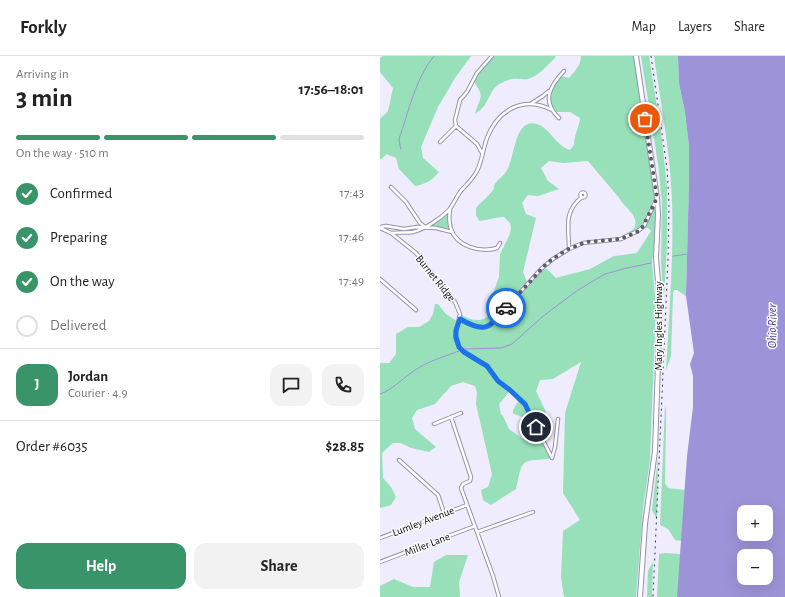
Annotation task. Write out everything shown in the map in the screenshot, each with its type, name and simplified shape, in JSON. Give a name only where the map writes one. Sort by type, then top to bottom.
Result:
[{"type":"street","points":[[440,142],[456,126],[460,100],[467,92],[478,73],[492,56]]},
{"type":"street","name":"Mary Ingles Highway","points":[[636,56],[657,198],[658,214],[656,258],[660,304],[655,451],[645,524],[640,597]]},
{"type":"street","points":[[452,232],[449,222],[450,209],[456,198],[477,172],[485,142],[492,128],[503,114],[515,106],[539,99],[549,91],[564,71]]},
{"type":"street","points":[[549,91],[549,101],[552,110],[559,118]]},
{"type":"street","points":[[529,103],[541,105],[552,110]]},
{"type":"street","points":[[456,126],[477,144],[482,152]]},
{"type":"street","points":[[477,144],[485,142]]},
{"type":"street","points":[[391,187],[407,204],[420,222],[426,227]]},
{"type":"street","points":[[569,249],[569,213],[573,206],[582,197]]},
{"type":"street","points":[[460,319],[484,328],[490,326],[545,265],[569,249],[586,242],[621,239],[637,232],[644,226],[657,198]]},
{"type":"street","points":[[391,234],[413,232],[426,227],[450,209]]},
{"type":"street","points":[[380,227],[439,228],[452,232],[466,245],[478,250],[494,249],[497,248],[500,243]]},
{"type":"street","name":"Burnet Ridge","points":[[380,227],[406,244],[421,258],[456,302],[460,314],[460,319],[456,330],[456,337],[459,347],[464,352],[487,366],[498,381],[525,404],[552,458],[555,447],[558,419]]},
{"type":"street","points":[[380,279],[416,310]]},
{"type":"street","points":[[434,424],[461,413]]},
{"type":"street","points":[[451,417],[471,475],[470,481],[463,484],[461,488],[478,532],[499,597]]},
{"type":"street","points":[[399,460],[438,495],[444,513]]},
{"type":"street","name":"Lumley Avenue","points":[[380,538],[467,504]]},
{"type":"street","points":[[478,532],[533,512]]},
{"type":"street","name":"Miller Lane","points":[[380,562],[475,526]]},
{"type":"green space","points":[[383,56],[471,56],[455,78],[438,107],[421,147],[423,158],[439,172],[428,182],[415,186],[399,169],[396,158],[387,154],[380,160],[380,119],[388,111],[393,88],[380,72],[380,58]]},
{"type":"green space","points":[[493,56],[556,56],[532,78],[512,79],[498,85],[492,91],[484,107],[475,114],[481,95],[474,82]]},
{"type":"green space","points":[[581,56],[635,56],[655,196],[641,227],[620,237],[634,229],[634,216],[588,161],[563,163],[549,161],[541,168],[548,181],[559,189],[538,196],[528,195],[522,203],[526,214],[536,218],[523,272],[527,282],[511,298],[496,318],[484,326],[478,326],[470,323],[462,317],[462,315],[475,320],[482,320],[488,316],[491,299],[499,277],[500,254],[510,234],[511,227],[510,223],[504,217],[479,221],[476,215],[476,208],[494,189],[496,182],[507,170],[516,140],[520,132],[529,123],[542,126],[565,148],[570,150],[574,145],[580,118],[570,112],[555,112],[551,98],[555,84],[561,76],[569,78],[579,65]]},
{"type":"green space","points":[[641,56],[649,56],[662,140],[667,187],[667,242],[664,299],[661,265],[662,203],[658,164]]},
{"type":"green space","points":[[654,56],[678,56],[679,83],[685,112],[689,146],[686,296],[677,290],[674,290],[671,356],[666,370],[672,264],[672,200],[667,146]]},
{"type":"green space","points":[[656,199],[656,229],[652,263],[656,306],[650,460],[643,508],[636,597],[564,597],[561,577],[563,531],[580,520],[563,493],[565,413],[581,362],[553,379],[540,380],[536,391],[546,412],[541,435],[535,418],[527,404],[516,392],[499,379],[482,360],[462,347],[458,339],[459,331],[462,322],[482,329],[494,326],[543,270],[547,269],[556,278],[590,269],[614,256],[637,253],[651,231],[648,228],[644,228]]},
{"type":"green space","points":[[447,213],[449,229],[430,226]]},
{"type":"green space","points":[[435,304],[438,304],[446,314],[458,322],[455,332],[455,339],[460,350],[485,366],[510,391],[499,404],[501,414],[509,429],[523,439],[530,430],[524,419],[513,414],[513,410],[519,400],[527,411],[550,459],[527,461],[520,472],[516,489],[491,505],[483,500],[481,490],[488,487],[492,474],[476,404],[477,393],[475,386],[463,382],[451,386],[435,404],[417,410],[412,418],[415,429],[436,447],[429,452],[411,448],[401,443],[393,443],[382,453],[383,478],[391,487],[396,497],[391,505],[380,508],[380,363],[389,363],[396,354],[396,334],[408,327],[419,327],[429,321],[433,314]]},
{"type":"green space","points":[[665,406],[665,483],[668,488],[685,490],[682,541],[675,540],[668,529],[660,525]]},
{"type":"green space","points":[[658,458],[657,520],[652,510]]},
{"type":"green space","points":[[659,554],[681,554],[677,597],[657,597]]},
{"type":"green space","points":[[446,555],[468,555],[459,582],[460,597],[380,597],[380,586],[394,579],[413,587],[430,587],[434,562]]},
{"type":"green space","points":[[653,562],[652,597],[647,597],[648,571]]},
{"type":"water","name":"Ohio River","points":[[678,56],[785,56],[785,597],[677,597],[687,456],[693,407],[693,376],[690,364],[694,353],[686,296],[689,146],[685,112],[679,83]]},
{"type":"waterway","points":[[401,149],[399,139],[413,96],[427,65],[434,56]]},
{"type":"waterway","points":[[673,256],[688,254]]},
{"type":"waterway","points":[[464,349],[501,348],[512,344],[542,317],[578,290],[605,274],[651,263]]},
{"type":"waterway","points":[[380,394],[422,366],[459,351]]},
{"type":"railway","points":[[651,56],[667,168],[669,204],[668,259],[653,597]]},
{"type":"way so far","points":[[506,308],[547,263],[566,250],[586,242],[621,239],[637,232],[642,228],[655,199],[657,198],[645,119]]},
{"type":"route","points":[[506,308],[490,326],[485,328],[467,323],[460,319],[456,330],[456,341],[461,350],[487,366],[498,381],[525,404],[536,427]]}]
